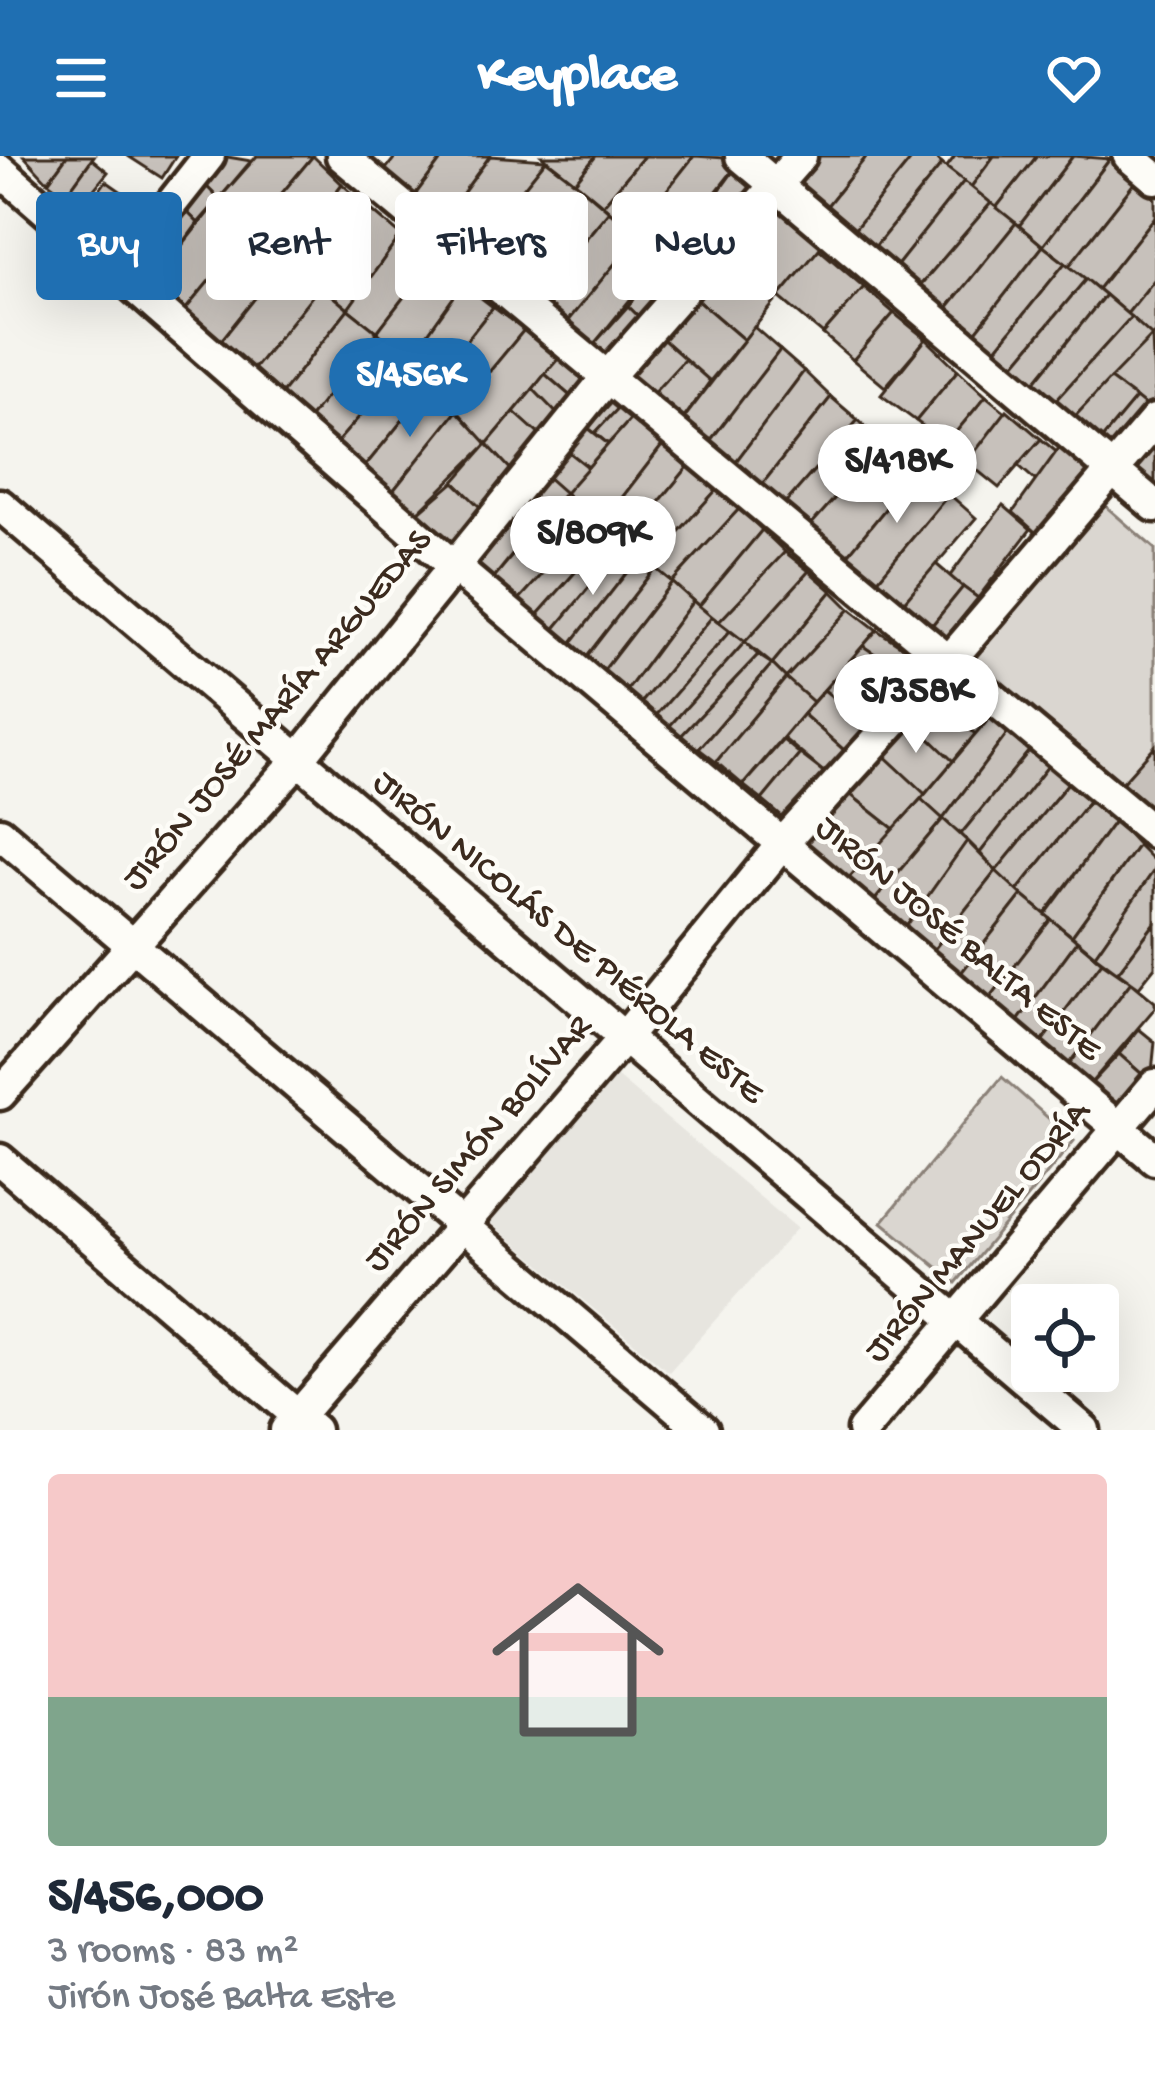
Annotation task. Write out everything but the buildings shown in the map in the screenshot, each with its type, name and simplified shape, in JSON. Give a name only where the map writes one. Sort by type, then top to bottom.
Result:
[{"type":"street","points":[[0,170],[11,156]]},
{"type":"street","points":[[181,192],[209,156]]},
{"type":"street","points":[[342,156],[1155,833]]},
{"type":"street","points":[[741,156],[1155,506]]},
{"type":"street","name":"JIRÓN JOSÉ MARÍA ARGUEDAS","points":[[0,1094],[297,761],[609,375],[801,156]]},
{"type":"street","points":[[1129,156],[1155,178]]},
{"type":"street","name":"JIRÓN JOSÉ BALTA ESTE","points":[[0,170],[36,202]]},
{"type":"street","name":"JIRÓN JOSÉ BALTA ESTE","points":[[146,300],[1155,1159]]},
{"type":"street","name":"JIRÓN SIMÓN BOLÍVAR","points":[[299,1425],[782,844],[950,662],[1155,420]]},
{"type":"street","name":"JIRÓN NICOLÁS DE PIÉROLA ESTE","points":[[0,505],[1084,1430]]},
{"type":"street","points":[[0,833],[704,1430]]},
{"type":"street","name":"JIRÓN MANUEL ODRÍA","points":[[863,1430],[1155,1085]]},
{"type":"street","points":[[0,1160],[299,1425]]},
{"type":"shaded area","points":[[1102,503],[1155,549],[1155,746],[1121,784],[969,658]]},
{"type":"shaded area","points":[[615,1075],[797,1228],[669,1372],[486,1219]]},
{"type":"shaded area","points":[[1002,1077],[1074,1141],[956,1283],[882,1222]]}]
